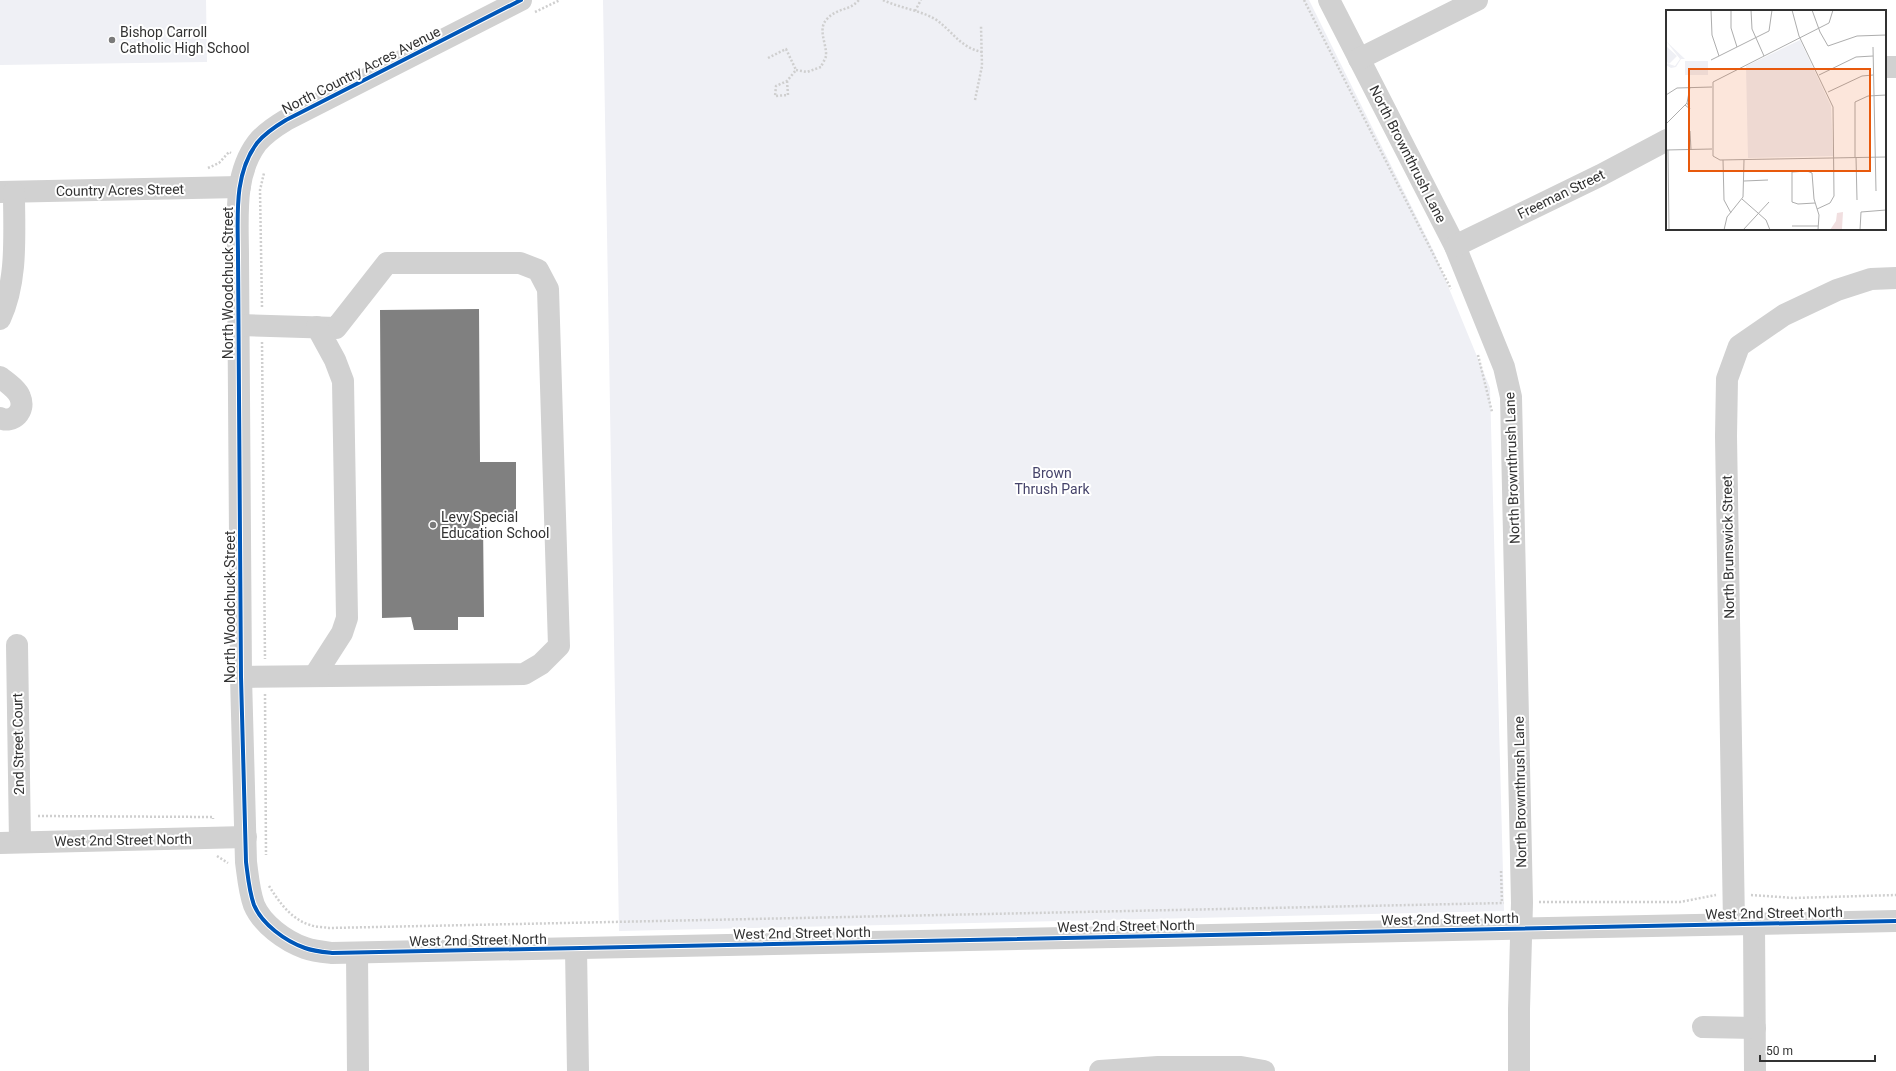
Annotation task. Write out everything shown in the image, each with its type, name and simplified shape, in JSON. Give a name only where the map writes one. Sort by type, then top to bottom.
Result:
[{"type":"street","name":"North Brownthrush Lane","points":[[1329,0],[1455,246],[1504,367],[1511,397],[1512,903],[1522,929],[1519,1010],[1519,1071]]},
{"type":"street","points":[[1359,59],[1478,0]]},
{"type":"street","name":"North Country Acres Avenue","points":[[240,187],[241,177],[248,159],[258,142],[270,131],[286,120],[527,7]]},
{"type":"street","name":"Freeman Street","points":[[1455,246],[1601,175],[1666,141]]},
{"type":"street","name":"Country Acres Street","points":[[7,192],[240,187]]},
{"type":"street","name":"North Woodchuck Street","points":[[240,187],[238,249],[240,325],[241,677],[246,862],[249,890],[255,906],[268,924],[284,938],[305,948],[332,953],[357,953]]},
{"type":"street","points":[[0,319],[9,292],[14,248],[7,192]]},
{"type":"street","points":[[240,325],[336,328],[387,263],[520,263],[538,270],[548,289],[559,646],[541,664],[524,674],[241,677]]},
{"type":"street","name":"North Brunswick Street","points":[[1755,1071],[1755,1028],[1744,924],[1734,895],[1726,436],[1727,379],[1739,346],[1784,315],[1837,290],[1871,279],[1896,278]]},
{"type":"street","points":[[315,676],[342,633],[347,618],[343,381],[335,360],[317,327]]},
{"type":"street","points":[[0,376],[20,396],[22,404],[21,410],[12,419],[5,421],[0,418]]},
{"type":"street","name":"2nd Street Court","points":[[10,843],[17,645]]},
{"type":"street","name":"West 2nd Street North","points":[[10,843],[246,838]]},
{"type":"street","name":"West 2nd Street North","points":[[357,953],[1896,921]]},
{"type":"street","points":[[576,949],[578,1071]]},
{"type":"street","points":[[357,953],[358,1071]]},
{"type":"street","points":[[1704,1027],[1755,1028]]},
{"type":"street","points":[[1100,1071],[1158,1067],[1241,1067],[1264,1071]]},
{"type":"path","points":[[527,7],[560,0]]},
{"type":"path","points":[[796,70],[807,72],[821,67],[826,56],[822,34],[826,20],[836,12],[853,7],[859,0]]},
{"type":"path","points":[[883,0],[916,11],[936,20],[966,46],[982,52]]},
{"type":"path","points":[[916,11],[921,0]]},
{"type":"path","points":[[1304,0],[1451,290]]},
{"type":"path","points":[[975,100],[981,78],[981,26]]},
{"type":"path","points":[[768,58],[786,48],[796,70]]},
{"type":"path","points":[[787,81],[788,96],[775,96],[776,86],[787,81],[796,70]]},
{"type":"path","points":[[206,170],[219,163],[229,152],[265,165],[260,190],[266,861]]},
{"type":"path","points":[[1477,354],[1493,417]]},
{"type":"path","points":[[1501,863],[1512,903]]},
{"type":"path","points":[[268,880],[269,886],[277,899],[292,916],[310,926],[329,928],[1512,903],[1680,902],[1721,894],[1794,898],[1896,895]]},
{"type":"green space","name":"Bishop Carroll Catholic High School","points":[[0,0],[206,0],[207,62],[0,65]]},
{"type":"green space","name":"Brown Thrush Park","points":[[603,0],[1309,0],[1434,252],[1490,388],[1504,911],[619,931]]},
{"type":"building","points":[[479,309],[480,462],[516,462],[516,520],[483,521],[484,617],[458,617],[458,630],[414,630],[411,617],[382,618],[380,310]]},
{"type":"cycle path","points":[[521,0],[282,122],[267,133],[257,143],[249,155],[240,183],[238,197],[238,227],[241,677],[246,862],[254,905],[268,925],[282,936],[297,945],[308,949],[332,953],[1896,921]]},
{"type":"place","name":"Bishop Carroll Catholic High School","points":[[112,40]]},
{"type":"place","name":"Levy Special Education School","points":[[433,525]]}]
